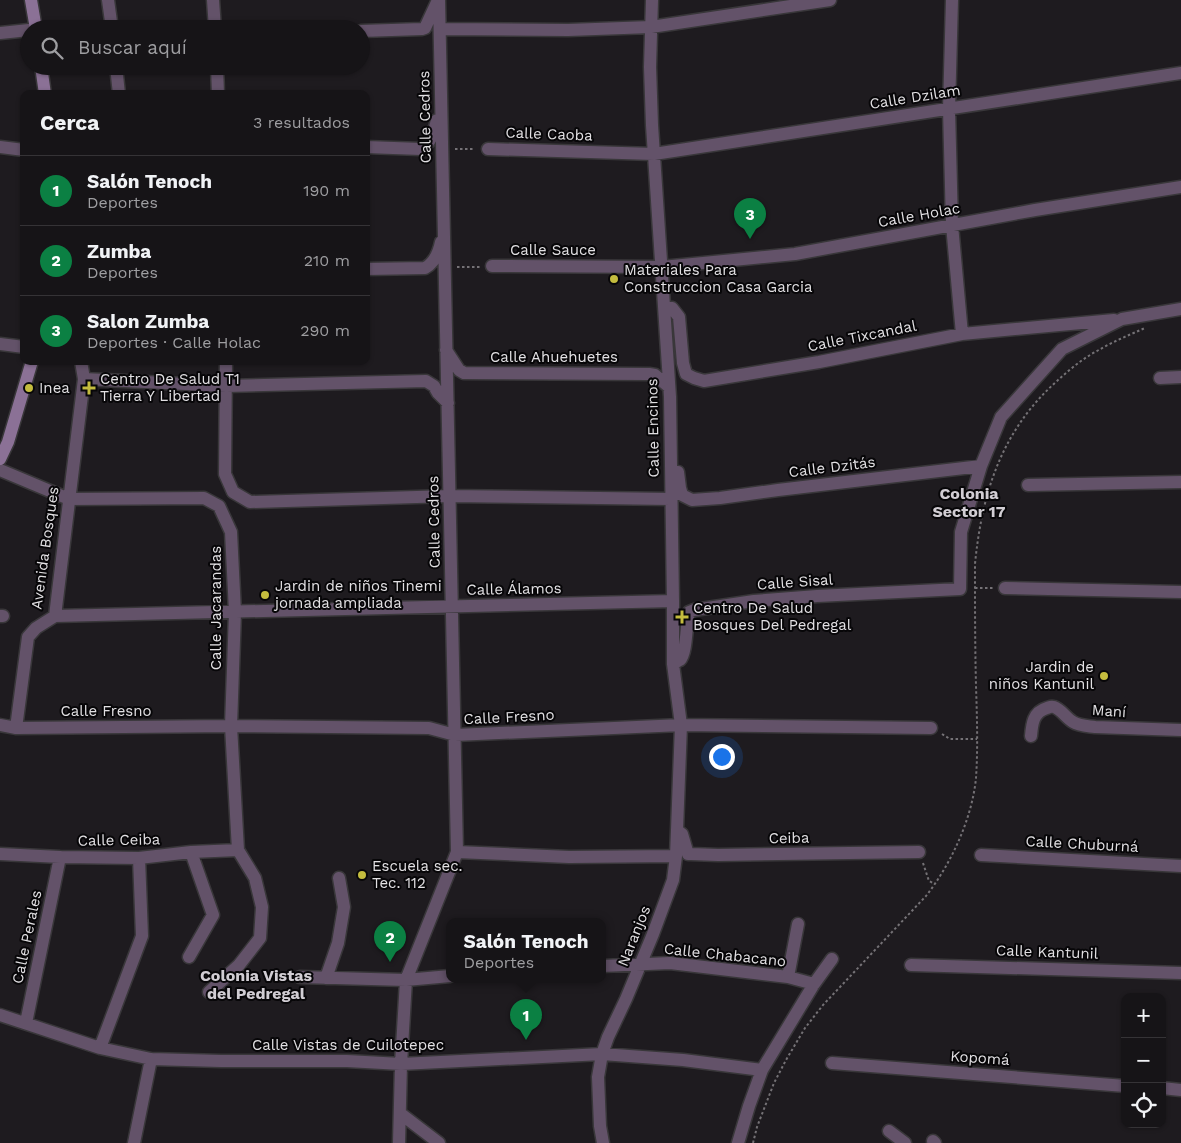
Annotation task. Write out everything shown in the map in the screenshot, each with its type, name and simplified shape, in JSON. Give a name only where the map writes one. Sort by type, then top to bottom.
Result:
[{"type":"street","points":[[31,0],[34,20]]},
{"type":"street","points":[[108,0],[111,20]]},
{"type":"street","points":[[213,0],[214,20]]},
{"type":"street","points":[[370,30],[426,28],[439,0]]},
{"type":"street","name":"Calle Cedros","points":[[399,1143],[406,980],[457,852],[439,0]]},
{"type":"street","name":"Calle Encinos","points":[[652,0],[650,66],[670,397],[673,664],[681,725],[676,856]]},
{"type":"street","points":[[440,29],[568,30],[651,27],[830,0]]},
{"type":"street","points":[[952,0],[949,109],[952,225],[962,334]]},
{"type":"street","points":[[0,33],[20,31]]},
{"type":"street","name":"Calle Dzilam","points":[[654,154],[1181,73]]},
{"type":"street","points":[[42,75],[44,90]]},
{"type":"street","points":[[117,75],[118,90]]},
{"type":"street","points":[[217,75],[218,90]]},
{"type":"street","points":[[370,147],[421,149],[427,145],[433,136],[441,98]]},
{"type":"street","points":[[0,147],[20,150]]},
{"type":"street","name":"Calle Caoba","points":[[488,149],[654,154]]},
{"type":"street","name":"Calle Holac","points":[[662,267],[795,254],[1035,210],[1181,187]]},
{"type":"street","points":[[370,269],[425,268],[430,265],[437,255],[444,232]]},
{"type":"street","name":"Calle Sauce","points":[[492,266],[662,267]]},
{"type":"street","name":"Calle Tixcandal","points":[[665,306],[672,308],[679,317],[683,363],[686,374],[704,380],[819,362],[962,334],[1122,319]]},
{"type":"street","points":[[981,466],[1001,417],[1062,349],[1122,319],[1181,309]]},
{"type":"street","points":[[0,344],[20,346]]},
{"type":"street","name":"Calle Ahuehuetes","points":[[446,350],[458,370],[464,373],[655,374],[669,387]]},
{"type":"street","points":[[0,459],[31,365]]},
{"type":"street","name":"Avenida Bosques","points":[[16,728],[28,637],[36,628],[55,616],[84,379],[82,365]]},
{"type":"street","points":[[90,365],[84,379],[226,386],[426,381],[434,386],[448,403]]},
{"type":"street","points":[[226,365],[225,474],[233,492],[250,502],[450,496],[671,499]]},
{"type":"street","points":[[1160,378],[1181,377]]},
{"type":"street","points":[[670,432],[676,440],[680,488],[682,495],[687,498],[672,536]]},
{"type":"street","name":"Calle Dzitás","points":[[687,498],[692,500],[720,498],[981,466]]},
{"type":"street","name":"Calle Sisal","points":[[673,664],[681,659],[684,652],[688,619],[690,612],[694,610],[754,600],[960,589],[961,532],[981,466]]},
{"type":"street","name":"Calle Jacarandas","points":[[0,470],[69,499],[204,498],[219,506],[231,532],[235,612],[231,726],[238,850]]},
{"type":"street","points":[[1028,485],[1181,482]]},
{"type":"street","points":[[1005,588],[1181,592]]},
{"type":"street","name":"Calle Álamos","points":[[55,616],[673,601]]},
{"type":"street","name":"Maní","points":[[1031,736],[1035,715],[1042,709],[1051,707],[1056,707],[1072,722],[1082,725],[1181,730]]},
{"type":"street","name":"Calle Fresno","points":[[0,725],[16,728],[231,726],[430,728],[455,736],[681,725],[931,728]]},
{"type":"street","name":"Ceiba","points":[[677,829],[682,834],[688,854],[918,852]]},
{"type":"street","points":[[209,992],[239,965],[260,938],[262,907],[255,878],[238,850]]},
{"type":"street","name":"Calle Ceiba","points":[[0,854],[139,858],[191,852],[238,850]]},
{"type":"street","points":[[189,957],[213,915],[191,852]]},
{"type":"street","points":[[457,852],[569,857],[676,856]]},
{"type":"street","name":"Calle Chuburná","points":[[980,855],[1181,866]]},
{"type":"street","name":"Naranjos","points":[[603,1143],[600,1126],[598,1077],[602,1054],[640,965],[673,880],[676,856]]},
{"type":"street","name":"Calle Perales","points":[[26,1024],[60,857]]},
{"type":"street","points":[[100,1048],[142,936],[139,858]]},
{"type":"street","points":[[326,978],[338,943],[344,907],[339,878]]},
{"type":"street","points":[[788,977],[798,924]]},
{"type":"street","points":[[738,1143],[762,1070],[814,984],[832,959]]},
{"type":"street","name":"Calle Chabacano","points":[[606,966],[670,963],[788,977],[814,984]]},
{"type":"street","name":"Calle Kantunil","points":[[911,965],[1181,973]]},
{"type":"street","points":[[300,977],[406,980],[446,976]]},
{"type":"street","name":"Calle Vistas de Cuilotepec","points":[[0,1015],[100,1048],[151,1058],[221,1061],[347,1061],[401,1064],[602,1054],[683,1060],[762,1070]]},
{"type":"street","points":[[134,1143],[151,1058]]},
{"type":"street","name":"Kopomá","points":[[832,1063],[1121,1086]]},
{"type":"street","points":[[1166,1088],[1181,1090]]},
{"type":"street","points":[[401,1114],[439,1143]]},
{"type":"street","points":[[889,1131],[905,1143]]},
{"type":"path","name":"Calle Caoba","points":[[442,149],[488,149]]},
{"type":"path","name":"Calle Sauce","points":[[445,267],[492,266]]},
{"type":"path","points":[[753,1143],[766,1102],[785,1059],[805,1028],[823,1005],[911,914],[935,885],[952,857],[967,816],[976,779],[975,564],[977,540],[992,476],[1011,435],[1047,390],[1078,363],[1096,352],[1146,328]]},
{"type":"path","points":[[975,588],[1005,588]]},
{"type":"path","points":[[931,728],[950,739],[977,739]]},
{"type":"path","points":[[918,852],[930,881],[935,885]]},
{"type":"place","name":"Salon Zumba","points":[[750,239]]},
{"type":"place","name":"Materiales Para Construccion Casa Garcia","points":[[614,279]]},
{"type":"place","name":"Inea","points":[[29,388]]},
{"type":"place","name":"Centro De Salud T1 Tierra Y Libertad","points":[[89,388]]},
{"type":"place","name":"Jardin de niños Tinemi jornada ampliada","points":[[265,595]]},
{"type":"place","name":"Centro De Salud Bosques Del Pedregal","points":[[682,617]]},
{"type":"place","name":"Jardin de niños Kantunil","points":[[1104,676]]},
{"type":"place","name":"Escuela sec. Tec. 112","points":[[362,875]]},
{"type":"place","name":"Zumba","points":[[390,962]]},
{"type":"place","name":"Salón Tenoch","points":[[526,1040]]},
{"type":"district","name":"Colonia Sector 17","points":[[969,502]]},
{"type":"district","name":"Colonia Vistas del Pedregal","points":[[256,984]]}]
